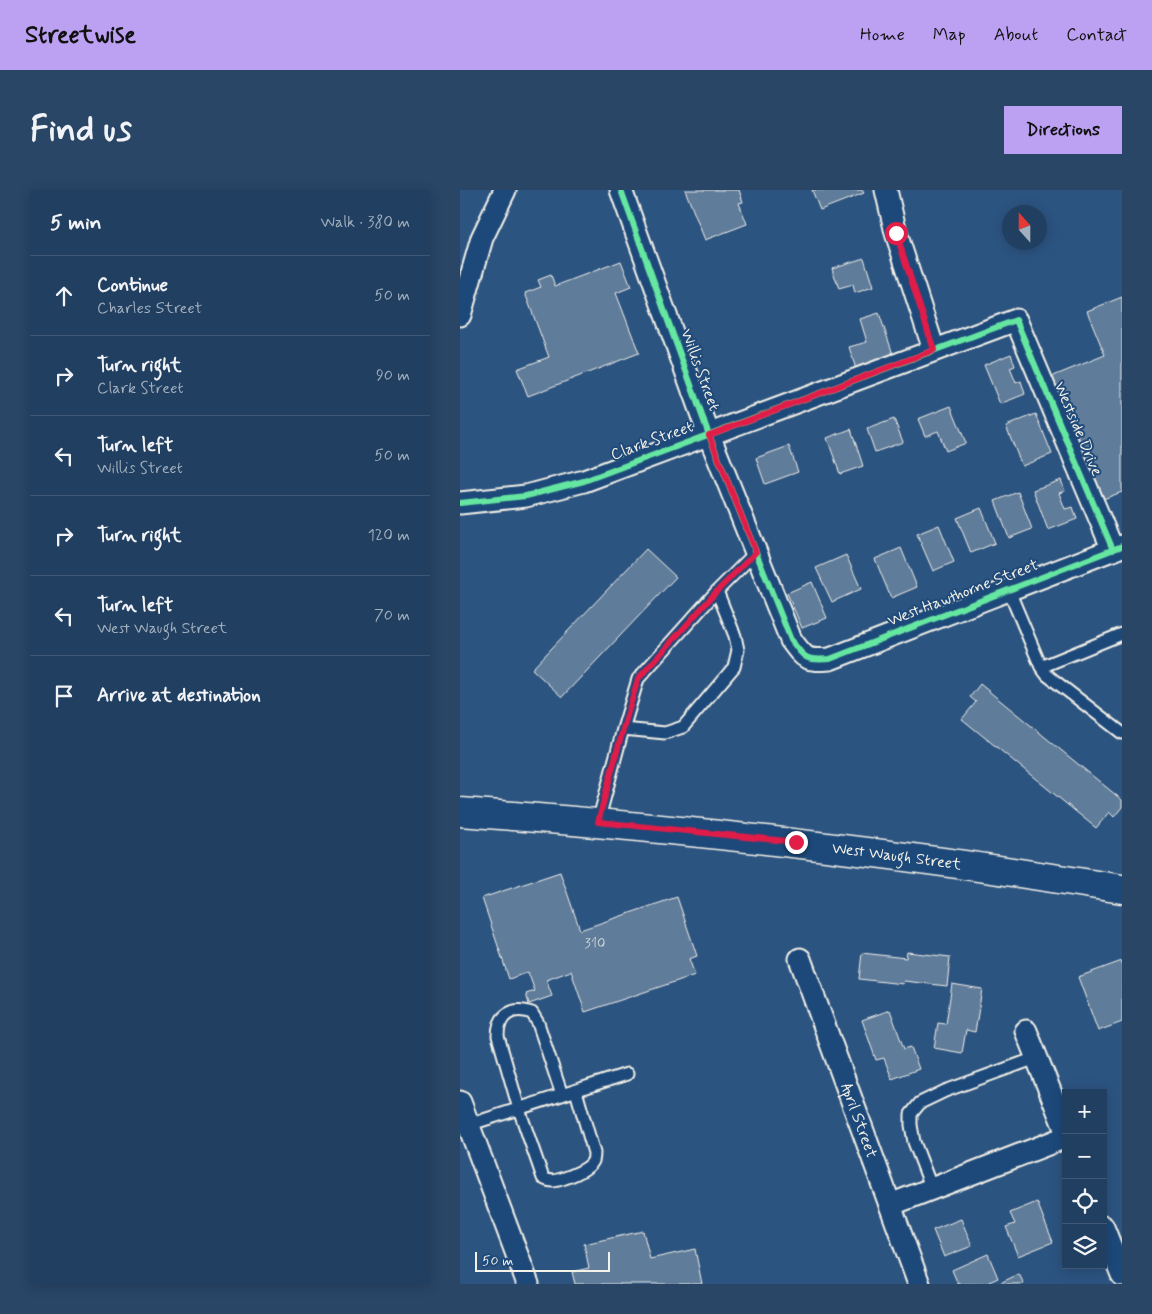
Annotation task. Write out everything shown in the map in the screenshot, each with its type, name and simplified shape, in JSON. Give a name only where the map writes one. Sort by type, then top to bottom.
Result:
[{"type":"street","points":[[460,315],[482,238],[505,190]]},
{"type":"street","name":"Willis Street","points":[[621,190],[709,435],[791,640],[801,654],[813,660]]},
{"type":"street","points":[[886,190],[896,233],[934,350]]},
{"type":"street","name":"Clark Street","points":[[460,503],[526,496],[584,481],[1016,320]]},
{"type":"street","name":"Westside Drive","points":[[1016,320],[1118,548]]},
{"type":"street","name":"West Hawthorne Street","points":[[813,660],[830,659],[1118,548]]},
{"type":"street","name":"West Waugh Street","points":[[460,812],[598,822],[796,842],[1122,889]]},
{"type":"street","name":"April Street","points":[[800,959],[919,1284]]},
{"type":"street","points":[[1026,1031],[1062,1122]]},
{"type":"street","points":[[460,1102],[464,1126],[528,1284]]},
{"type":"street","points":[[890,1205],[1062,1139]]},
{"type":"street","points":[[1107,1237],[1122,1276]]},
{"type":"lane","points":[[598,822],[638,679],[717,591],[756,552]]},
{"type":"lane","points":[[623,729],[665,733],[683,727],[734,667],[738,650],[735,636],[717,591]]},
{"type":"lane","points":[[1009,591],[1046,675],[1122,733]]},
{"type":"lane","points":[[1041,667],[1122,634]]},
{"type":"lane","points":[[562,1095],[538,1022],[532,1013],[523,1010],[509,1013],[503,1017],[498,1026],[498,1036],[519,1109],[543,1178],[548,1180],[554,1181],[579,1172],[592,1163],[594,1159],[594,1153],[576,1091]]},
{"type":"lane","points":[[932,1189],[914,1142],[910,1125],[911,1114],[920,1103],[1036,1058]]},
{"type":"lane","points":[[464,1126],[627,1074]]},
{"type":"building","points":[[685,190],[739,190],[743,202],[739,203],[747,224],[705,240]]},
{"type":"building","points":[[812,190],[862,190],[864,193],[820,210]]},
{"type":"building","points":[[864,258],[873,287],[855,293],[853,285],[839,289],[832,268]]},
{"type":"building","points":[[621,261],[631,287],[616,293],[639,353],[528,396],[517,369],[549,357],[525,293],[541,287],[538,280],[551,275],[555,286]]},
{"type":"building","points":[[1122,297],[1122,492],[1100,500],[1051,377],[1105,355],[1087,311]]},
{"type":"building","points":[[879,313],[894,357],[856,369],[849,347],[867,342],[860,319]]},
{"type":"building","points":[[1011,354],[1015,366],[1010,368],[1016,383],[1021,381],[1025,394],[1000,404],[984,365]]},
{"type":"building","points":[[951,406],[966,443],[946,451],[938,431],[925,436],[918,419]]},
{"type":"building","points":[[1036,414],[1052,454],[1022,466],[1006,426]]},
{"type":"building","points":[[894,419],[903,442],[875,452],[867,429]]},
{"type":"building","points":[[851,429],[863,466],[840,474],[827,438]]},
{"type":"building","points":[[789,446],[798,472],[765,484],[756,458]]},
{"type":"building","points":[[1061,480],[1065,491],[1059,493],[1065,509],[1073,507],[1077,519],[1048,530],[1033,490]]},
{"type":"building","points":[[1018,492],[1032,529],[1009,538],[995,501]]},
{"type":"building","points":[[981,508],[995,543],[971,553],[957,518]]},
{"type":"building","points":[[939,525],[954,562],[933,571],[917,534]]},
{"type":"building","points":[[901,548],[917,587],[891,598],[875,559]]},
{"type":"building","points":[[646,549],[676,577],[562,697],[532,669]]},
{"type":"building","points":[[846,555],[861,589],[832,602],[816,568]]},
{"type":"building","points":[[812,582],[827,618],[802,628],[787,593]]},
{"type":"building","points":[[980,684],[1122,800],[1122,807],[1114,817],[1109,812],[1096,828],[962,719],[976,702],[970,697]]},
{"type":"building","points":[[560,872],[580,930],[677,897],[697,956],[689,959],[695,975],[585,1012],[571,971],[546,980],[552,996],[529,1004],[526,994],[535,991],[528,972],[509,979],[482,898]]},
{"type":"building","points":[[907,952],[950,957],[947,986],[904,981],[903,984],[859,979],[862,953],[906,958]]},
{"type":"building","points":[[1122,961],[1122,1022],[1098,1031],[1078,977]]},
{"type":"building","points":[[952,984],[982,989],[975,1032],[966,1030],[962,1053],[934,1048],[938,1023],[946,1024]]},
{"type":"building","points":[[890,1010],[904,1049],[911,1047],[919,1069],[892,1079],[884,1058],[876,1060],[862,1020]]},
{"type":"building","points":[[1037,1202],[1053,1242],[1018,1256],[1006,1227],[1015,1224],[1010,1213]]},
{"type":"building","points":[[961,1219],[972,1246],[944,1257],[933,1230]]},
{"type":"building","points":[[643,1231],[650,1259],[695,1249],[702,1284],[575,1284],[572,1272],[589,1268],[584,1244]]},
{"type":"building","points":[[988,1254],[998,1278],[985,1284],[958,1284],[952,1270]]},
{"type":"building","points":[[1019,1274],[1024,1284],[998,1284]]},
{"type":"cycle path","points":[[621,190],[709,435],[791,640],[803,655],[816,660],[830,659],[1122,546]]},
{"type":"cycle path","points":[[460,503],[526,496],[584,481],[1016,320],[1113,550]]},
{"type":"route","points":[[796,842],[598,822],[638,679],[717,591],[756,552],[709,435],[934,350],[896,233]]}]
